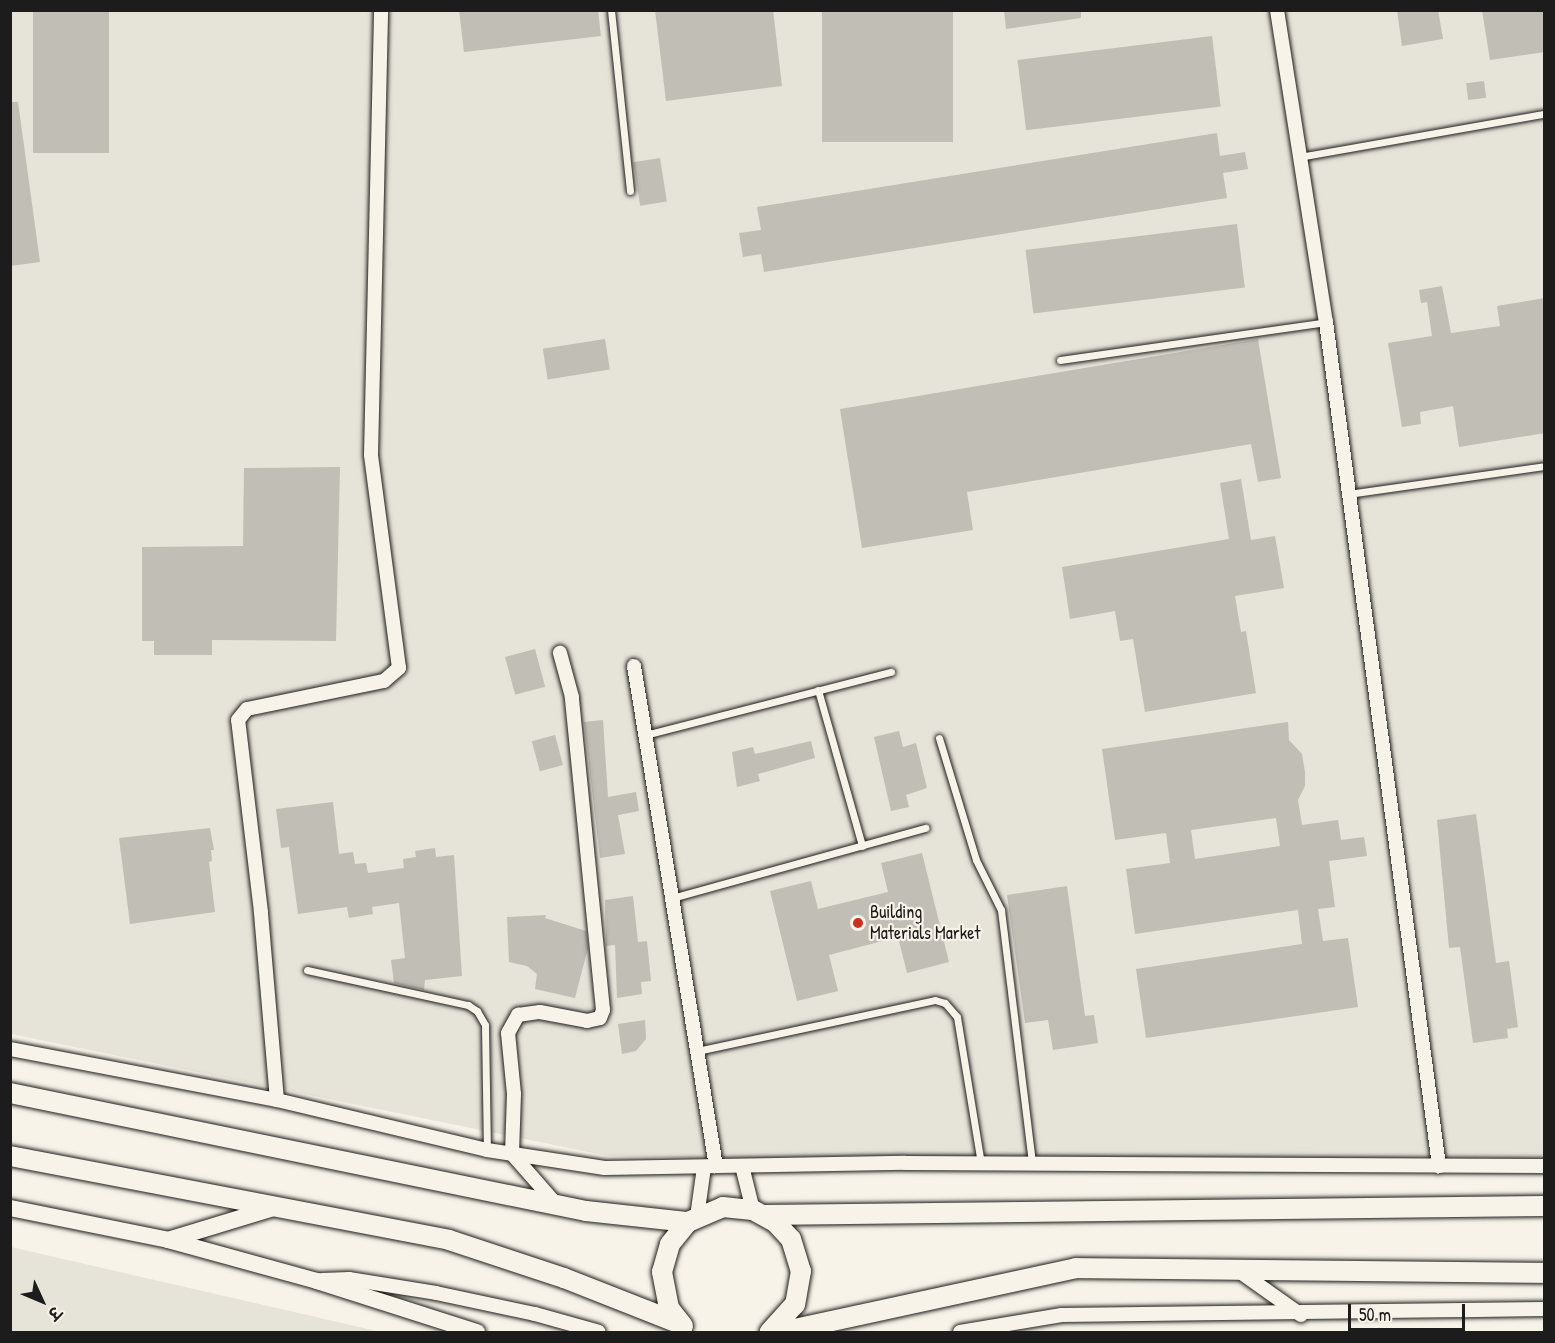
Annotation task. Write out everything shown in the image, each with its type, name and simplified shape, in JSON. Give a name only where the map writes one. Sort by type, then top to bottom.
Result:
[{"type":"main road","points":[[10,1093],[586,1211],[693,1219]]},
{"type":"main road","points":[[10,1156],[449,1240],[564,1278],[686,1328]]},
{"type":"main road","points":[[686,1328],[669,1308],[662,1272],[670,1244],[693,1219],[723,1207],[758,1213],[1545,1206]]},
{"type":"main road","points":[[758,1213],[790,1239],[801,1271],[795,1304],[770,1332]]},
{"type":"main road","points":[[781,1332],[1076,1268],[1545,1273]]},
{"type":"street","points":[[277,1100],[261,912],[238,720],[247,709],[384,681],[394,676],[400,662],[370,455],[381,10]]},
{"type":"street","points":[[1277,10],[1298,158],[1326,322],[1346,495],[1439,1166]]},
{"type":"street","points":[[555,1204],[512,1154],[514,1094],[508,1033],[511,1022],[518,1015],[540,1012],[587,1021],[600,1018],[603,1010],[572,698],[560,653]]},
{"type":"street","points":[[634,666],[697,1050],[710,1166],[693,1219]]},
{"type":"street","points":[[10,1049],[277,1100],[487,1150],[605,1168],[981,1164],[1545,1166]]},
{"type":"street","points":[[742,1166],[758,1213]]},
{"type":"street","points":[[168,1240],[238,1216],[278,1207]]},
{"type":"street","points":[[10,1208],[168,1240],[317,1281],[477,1332]]},
{"type":"street","points":[[1239,1270],[1301,1315]]},
{"type":"street","points":[[317,1281],[349,1279],[436,1293],[536,1314],[599,1332]]},
{"type":"street","points":[[960,1332],[1062,1316],[1301,1315],[1545,1309]]},
{"type":"lane","points":[[611,10],[630,191]]},
{"type":"lane","points":[[1298,158],[1545,114]]},
{"type":"lane","points":[[1060,360],[1326,322]]},
{"type":"lane","points":[[1346,495],[1545,466]]},
{"type":"lane","points":[[645,735],[891,672]]},
{"type":"lane","points":[[818,690],[862,846]]},
{"type":"lane","points":[[939,738],[976,860],[1001,910],[1032,1164]]},
{"type":"lane","points":[[672,898],[926,828]]},
{"type":"lane","points":[[307,970],[468,1005],[477,1011],[485,1025],[487,1150]]},
{"type":"lane","points":[[697,1050],[935,1000],[945,1003],[957,1017],[981,1164]]},
{"type":"shaded area","points":[[10,11],[1544,11],[1544,1168],[1272,1170],[608,1156],[11,1034]]},
{"type":"shaded area","points":[[11,1247],[381,1332],[11,1332]]},
{"type":"building","points":[[33,10],[109,10],[109,153],[33,153]]},
{"type":"building","points":[[459,10],[598,10],[601,36],[464,52]]},
{"type":"building","points":[[655,10],[773,10],[782,86],[666,101]]},
{"type":"building","points":[[822,10],[953,10],[953,142],[822,142]]},
{"type":"building","points":[[1004,10],[1081,10],[1081,18],[1006,29]]},
{"type":"building","points":[[1397,10],[1438,10],[1443,39],[1402,46]]},
{"type":"building","points":[[1482,10],[1545,10],[1545,52],[1490,60]]},
{"type":"building","points":[[1212,36],[1221,106],[1026,130],[1017,60]]},
{"type":"building","points":[[1484,81],[1486,98],[1468,100],[1466,83]]},
{"type":"building","points":[[10,102],[18,102],[40,262],[10,266]]},
{"type":"building","points":[[1217,133],[1220,156],[1245,152],[1248,169],[1223,173],[1227,198],[764,272],[761,254],[743,257],[739,233],[761,230],[757,207]]},
{"type":"building","points":[[660,158],[667,201],[640,206],[633,162]]},
{"type":"building","points":[[1237,224],[1245,288],[1033,313],[1026,250]]},
{"type":"building","points":[[1442,286],[1451,333],[1500,326],[1497,306],[1545,298],[1545,433],[1459,447],[1453,406],[1420,412],[1421,424],[1402,427],[1388,343],[1432,336],[1427,302],[1421,303],[1419,290]]},
{"type":"building","points":[[605,339],[610,370],[548,379],[543,349]]},
{"type":"building","points":[[1258,339],[1281,478],[1258,482],[1251,444],[967,492],[973,530],[862,548],[840,409]]},
{"type":"building","points":[[340,467],[336,641],[212,640],[212,655],[154,655],[154,641],[142,641],[142,547],[243,546],[244,468]]},
{"type":"building","points":[[1241,479],[1251,540],[1275,536],[1284,588],[1235,596],[1241,632],[1246,631],[1256,693],[1145,712],[1133,639],[1120,641],[1115,611],[1070,619],[1062,567],[1229,539],[1220,483]]},
{"type":"building","points":[[535,649],[545,687],[515,695],[505,657]]},
{"type":"building","points":[[603,720],[608,797],[636,792],[639,811],[618,815],[625,854],[600,858],[584,722]]},
{"type":"building","points":[[1288,722],[1289,740],[1302,754],[1305,772],[1305,786],[1298,800],[1302,825],[1338,820],[1341,840],[1364,837],[1367,856],[1329,861],[1335,907],[1318,909],[1323,941],[1348,938],[1358,1007],[1146,1038],[1136,969],[1302,944],[1298,910],[1135,934],[1126,869],[1170,863],[1166,833],[1115,840],[1102,749]],"holes":[[[1276,818],[1280,846],[1195,859],[1191,830]]]},
{"type":"building","points":[[899,731],[903,747],[916,743],[927,788],[906,795],[909,807],[891,811],[874,737]]},
{"type":"building","points":[[555,735],[563,765],[540,771],[532,741]]},
{"type":"building","points":[[811,741],[815,758],[758,774],[760,781],[737,787],[732,752],[753,747],[755,754]]},
{"type":"building","points":[[333,802],[339,854],[353,852],[355,864],[366,863],[368,873],[404,868],[403,859],[416,857],[415,851],[435,848],[436,857],[454,855],[462,976],[425,980],[424,990],[394,983],[391,960],[405,958],[399,903],[372,907],[373,914],[349,918],[347,907],[298,914],[289,847],[281,848],[276,809]]},
{"type":"building","points":[[1476,814],[1496,963],[1509,961],[1518,1027],[1507,1029],[1508,1038],[1473,1043],[1460,947],[1449,948],[1437,820]]},
{"type":"building","points":[[210,828],[214,850],[211,850],[212,861],[209,862],[215,912],[130,924],[119,838]]},
{"type":"building","name":"Building Materials Market","points":[[922,853],[949,962],[907,973],[898,937],[829,955],[838,991],[797,1001],[770,891],[811,881],[818,909],[888,892],[881,863]]},
{"type":"building","points":[[1067,886],[1085,1016],[1094,1015],[1098,1043],[1053,1050],[1048,1020],[1025,1023],[1007,895]]},
{"type":"building","points":[[633,896],[638,942],[647,941],[651,981],[641,982],[642,994],[617,998],[615,945],[606,946],[605,900]]},
{"type":"building","points":[[546,915],[545,918],[586,931],[588,948],[575,998],[535,989],[537,974],[527,966],[509,962],[507,917]]},
{"type":"building","points":[[645,1020],[646,1039],[636,1051],[622,1054],[618,1024]]},
{"type":"place","name":"Building Materials Market","points":[[858,923]]}]
